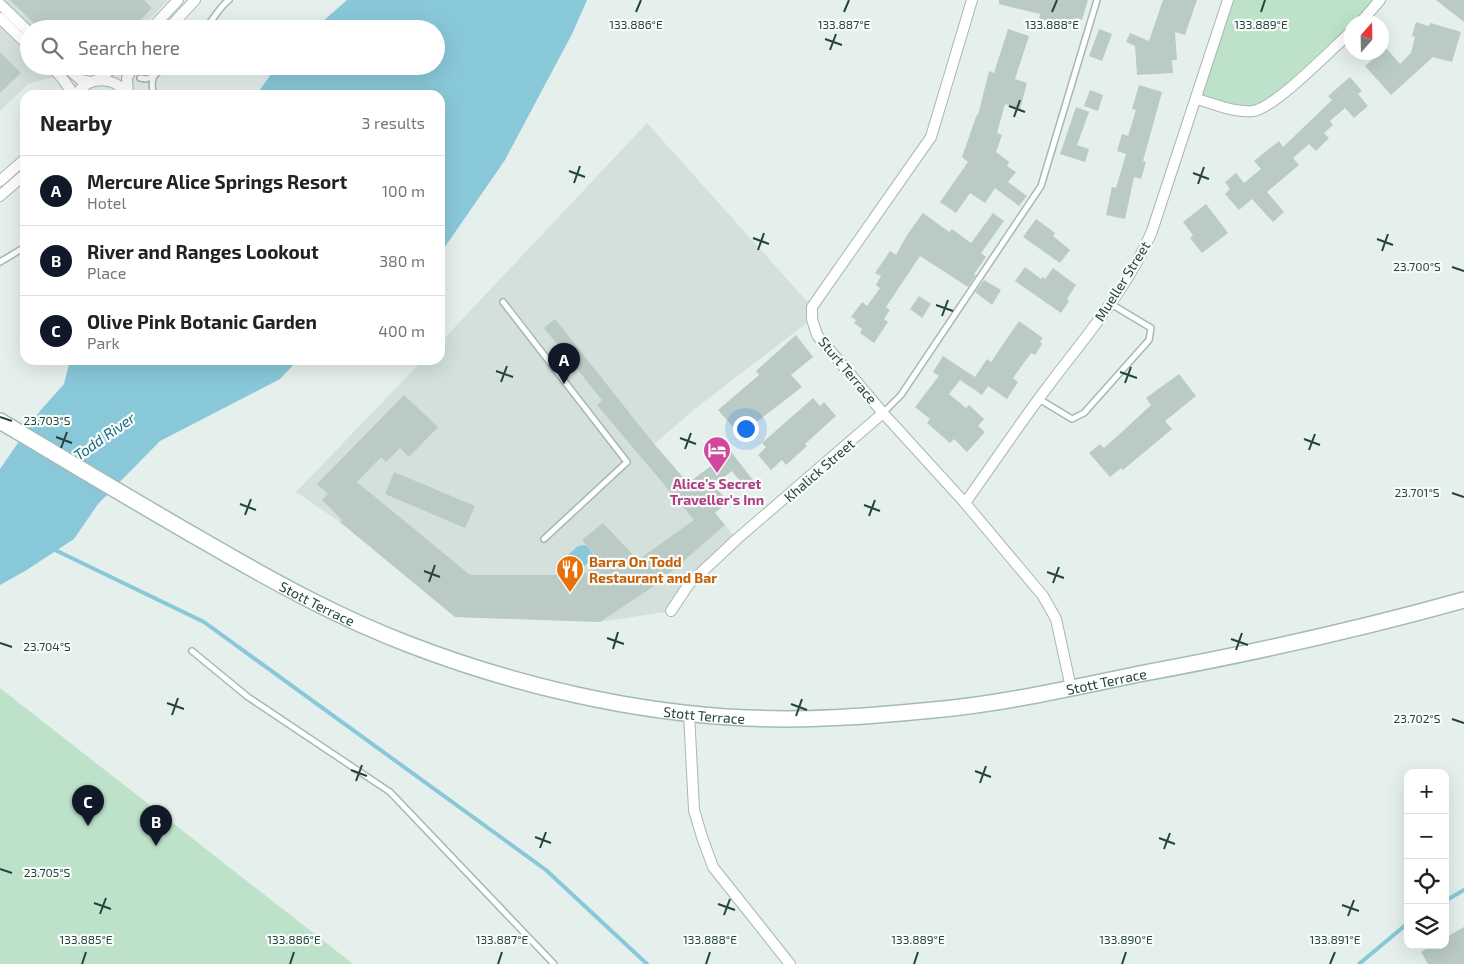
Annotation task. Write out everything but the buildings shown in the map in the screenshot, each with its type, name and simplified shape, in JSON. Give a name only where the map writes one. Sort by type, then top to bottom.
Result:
[{"type":"main road","name":"Stott Terrace","points":[[0,421],[166,520],[281,585],[406,644],[470,666],[563,692],[689,714],[748,718],[792,718],[935,710],[1071,688],[1231,657],[1464,600]]},
{"type":"street","points":[[159,20],[178,0]]},
{"type":"street","points":[[176,20],[195,0]]},
{"type":"street","name":"Sturt Terrace","points":[[972,0],[931,138],[812,308],[812,319],[817,334],[883,413],[966,503],[1043,596],[1056,619],[1071,688]]},
{"type":"street","name":"Mueller Street","points":[[966,503],[1039,399],[1110,304],[1144,249],[1150,237],[1197,99],[1228,0]]},
{"type":"street","points":[[1367,15],[1380,0]]},
{"type":"street","points":[[0,4],[20,23]]},
{"type":"street","points":[[0,18],[20,37]]},
{"type":"street","points":[[1197,99],[1237,111],[1256,111],[1286,93],[1344,39]]},
{"type":"street","points":[[59,75],[71,90]]},
{"type":"street","points":[[75,75],[81,80],[111,81],[124,90]]},
{"type":"street","points":[[79,90],[102,75]]},
{"type":"street","points":[[128,75],[128,90]]},
{"type":"street","points":[[0,181],[20,163]]},
{"type":"street","points":[[0,196],[20,178]]},
{"type":"street","name":"Khalick Street","points":[[671,611],[689,584],[737,539],[883,413]]},
{"type":"street","points":[[689,714],[694,810],[713,867],[790,964]]},
{"type":"lane","points":[[212,20],[223,4],[229,0]]},
{"type":"lane","points":[[883,413],[901,395],[1041,186],[1097,0]]},
{"type":"lane","points":[[140,78],[153,77]]},
{"type":"lane","points":[[153,77],[151,84],[153,90]]},
{"type":"lane","points":[[0,262],[20,250]]},
{"type":"lane","points":[[503,302],[627,462],[544,539]]},
{"type":"lane","points":[[1039,399],[1072,419],[1084,413],[1149,340],[1151,328],[1110,304]]},
{"type":"lane","points":[[192,651],[248,697],[390,792],[554,964]]},
{"type":"shaded area","points":[[0,0],[168,0],[149,20],[20,20],[20,75],[62,75],[28,84],[0,111]]},
{"type":"shaded area","points":[[647,123],[812,307],[812,319],[696,408],[654,444],[737,539],[689,584],[671,611],[600,622],[455,617],[340,522],[296,492],[418,365],[445,365],[445,338]]},
{"type":"green space","points":[[1228,0],[1380,0],[1367,15],[1344,15],[1344,37],[1256,111],[1197,99]]},
{"type":"green space","points":[[0,688],[353,964],[0,964]]},
{"type":"water","points":[[347,0],[587,0],[572,34],[505,160],[445,247],[445,90],[260,90],[270,75],[445,75],[445,20],[324,20]]},
{"type":"water","name":"Todd River","points":[[69,365],[293,365],[280,379],[160,441],[98,504],[74,539],[0,585],[0,469],[40,411],[64,384]]},
{"type":"water","points":[[586,545],[596,558],[584,566],[562,571],[560,562],[578,546]]},
{"type":"waterway","points":[[53,549],[204,622],[546,870],[647,964]]},
{"type":"waterway","points":[[1449,899],[1464,890]]},
{"type":"waterway","points":[[1359,964],[1404,926]]},
{"type":"place","name":"Mercure Alice Springs Resort","points":[[564,384]]},
{"type":"place","name":"Alice's Secret Traveller's Inn","points":[[717,474]]},
{"type":"place","name":"Barra On Todd Restaurant and Bar","points":[[570,593]]},
{"type":"place","name":"Olive Pink Botanic Garden","points":[[88,826]]},
{"type":"place","name":"River and Ranges Lookout","points":[[156,846]]}]
